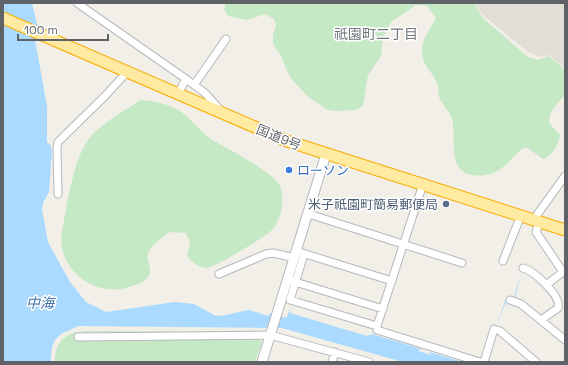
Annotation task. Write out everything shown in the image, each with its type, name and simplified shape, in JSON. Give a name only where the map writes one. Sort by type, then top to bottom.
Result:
[{"type":"highway","name":"国道9号","points":[[3,18],[287,141],[565,230]]},
{"type":"street","points":[[77,3],[194,85],[216,104],[223,113]]},
{"type":"street","points":[[194,85],[226,39]]},
{"type":"street","points":[[58,194],[58,142],[127,72]]},
{"type":"street","points":[[178,94],[186,79]]},
{"type":"street","points":[[262,362],[276,314],[291,281],[326,154]]},
{"type":"street","points":[[546,285],[564,272],[536,232],[537,220],[565,176]]},
{"type":"street","points":[[423,184],[382,309],[377,330],[480,362]]},
{"type":"street","points":[[309,214],[462,263]]},
{"type":"street","points":[[503,261],[521,215]]},
{"type":"street","points":[[219,274],[266,254],[298,254],[392,281]]},
{"type":"street","points":[[523,268],[528,270],[553,292],[559,306],[540,320]]},
{"type":"street","points":[[291,281],[382,309]]},
{"type":"street","points":[[291,281],[290,300],[377,326]]},
{"type":"street","points":[[510,300],[521,304],[565,340]]},
{"type":"street","points":[[484,362],[494,329],[500,331],[536,362]]},
{"type":"street","points":[[78,337],[271,332],[369,362]]},
{"type":"street","points":[[332,362],[336,352]]},
{"type":"shaded area","points":[[478,3],[565,3],[565,68],[549,55],[540,57],[528,52],[484,16],[476,6]]},
{"type":"green space","points":[[226,3],[476,3],[475,5],[483,18],[528,57],[538,60],[549,56],[565,70],[565,95],[553,109],[549,118],[551,125],[560,135],[558,142],[552,153],[546,158],[543,159],[528,148],[523,149],[502,168],[494,173],[472,175],[464,172],[459,167],[454,152],[453,126],[451,117],[440,99],[438,86],[424,63],[422,54],[426,35],[436,18],[427,6],[416,5],[391,22],[383,38],[381,56],[368,75],[363,106],[355,110],[336,111],[328,110],[307,96],[290,77],[280,54],[273,44],[273,35],[276,26],[274,19],[265,14],[247,20],[228,16],[224,9]]},
{"type":"green space","points":[[141,100],[152,101],[175,108],[184,114],[211,139],[248,160],[267,173],[279,184],[282,195],[282,208],[278,220],[272,230],[252,244],[212,267],[201,267],[187,256],[190,242],[186,233],[170,232],[156,243],[149,251],[148,258],[150,273],[145,280],[132,286],[119,289],[107,289],[95,286],[84,280],[67,263],[61,238],[65,213],[71,184],[79,157],[91,136],[115,116]]},
{"type":"green space","points":[[77,332],[79,334],[80,341],[88,338],[259,339],[262,342],[255,362],[55,362],[56,351],[60,342],[67,336]]},
{"type":"green space","points":[[79,332],[247,332],[261,333]]},
{"type":"water","name":"中海","points":[[3,3],[32,3],[37,24],[40,25],[35,40],[47,106],[47,142],[51,146],[52,152],[49,192],[43,203],[42,210],[48,242],[70,282],[86,302],[106,312],[175,302],[194,304],[214,315],[221,316],[249,310],[268,316],[271,313],[286,318],[290,309],[290,313],[367,336],[372,334],[421,349],[418,351],[431,355],[429,352],[463,362],[403,362],[282,328],[79,326],[61,334],[57,338],[52,347],[51,362],[3,362]]},
{"type":"water","points":[[522,270],[515,299],[507,299],[497,325],[506,298],[510,296],[514,298]]},
{"type":"pier","points":[[37,47],[39,48],[49,105],[50,142],[47,142],[47,105]]},
{"type":"place","name":"ローソン","points":[[289,170]]},
{"type":"place","name":"米子祇園町簡易郵便局","points":[[446,204]]},
{"type":"district","name":"祇園町二丁目","points":[[376,34]]}]
